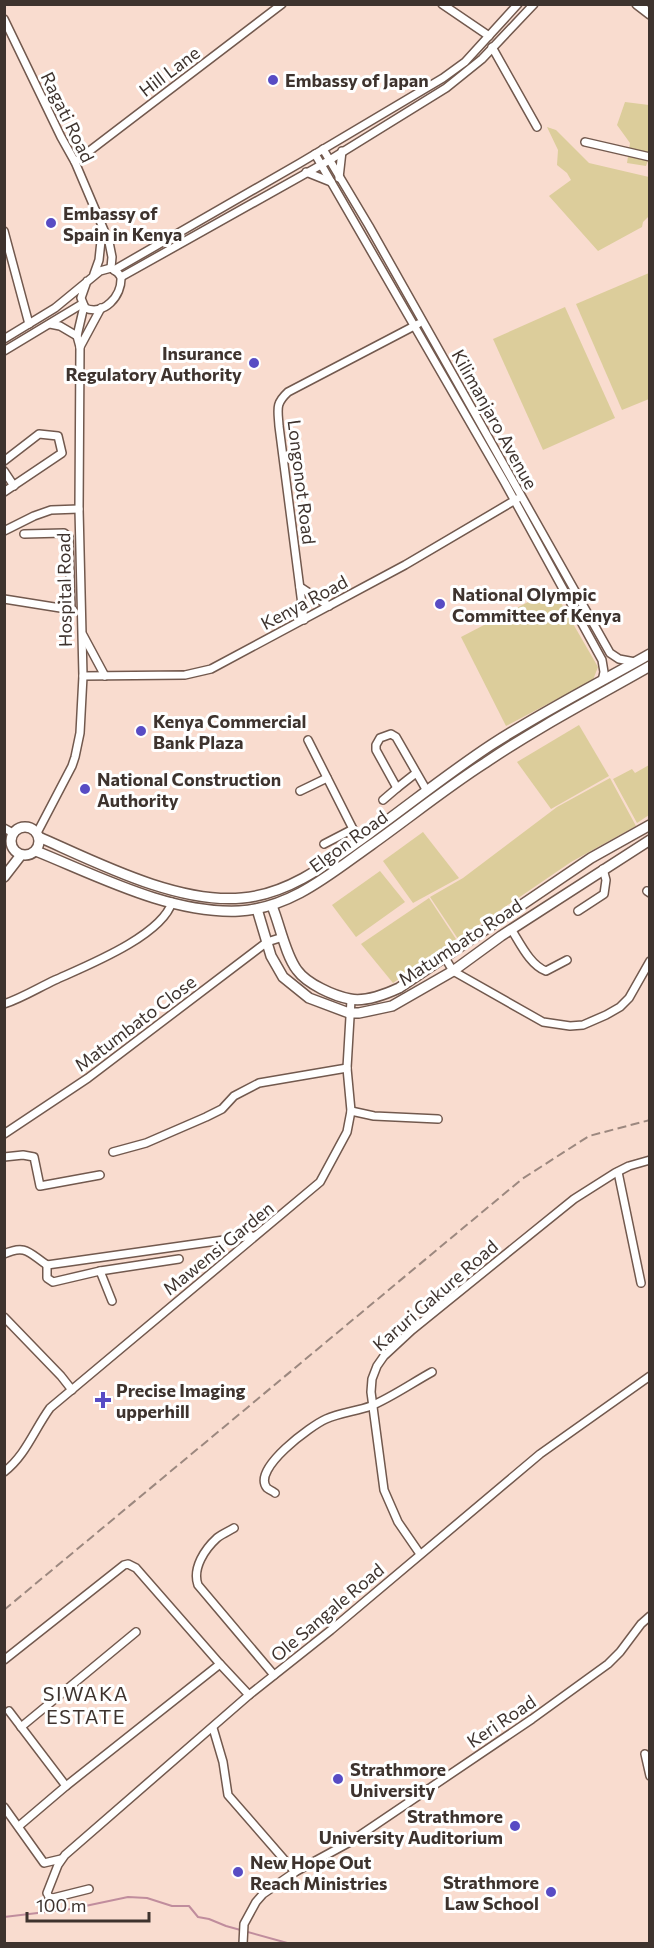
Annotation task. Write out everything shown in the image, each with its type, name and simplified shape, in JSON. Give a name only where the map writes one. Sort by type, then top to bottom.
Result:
[{"type":"street","name":"Hill Lane","points":[[75,162],[282,4]]},
{"type":"street","points":[[442,4],[489,36]]},
{"type":"street","points":[[4,339],[55,308],[94,274],[112,269],[315,154],[443,78],[465,62],[518,4]]},
{"type":"street","points":[[121,277],[325,163],[446,88],[471,69],[534,4]]},
{"type":"street","points":[[637,4],[650,14]]},
{"type":"street","name":"Ragati Road","points":[[4,19],[75,162],[109,242],[112,269]]},
{"type":"street","points":[[492,47],[537,127]]},
{"type":"street","points":[[585,142],[650,157]]},
{"type":"street","name":"Kilimanjaro Avenue","points":[[323,149],[331,182],[514,500],[602,660],[604,672],[602,681]]},
{"type":"street","points":[[339,178],[342,151]]},
{"type":"street","name":"Kilimanjaro Avenue","points":[[315,154],[339,178],[369,226],[610,652],[619,659],[635,662]]},
{"type":"street","points":[[306,172],[331,182]]},
{"type":"street","points":[[238,198],[244,207]]},
{"type":"street","name":"Ragati Road","points":[[94,274],[102,244],[102,229]]},
{"type":"street","points":[[4,231],[30,324]]},
{"type":"street","points":[[112,269],[121,277]]},
{"type":"street","points":[[83,305],[91,311],[113,300],[119,291],[121,277]]},
{"type":"street","points":[[50,324],[60,326],[77,336],[83,305],[81,298],[87,281]]},
{"type":"street","points":[[4,351],[83,305]]},
{"type":"street","points":[[80,347],[101,308]]},
{"type":"street","name":"Longonot Road","points":[[304,620],[279,426],[277,407],[280,399],[288,392],[422,321]]},
{"type":"street","name":"Hospital Road","points":[[38,835],[75,757],[80,733],[83,676],[79,509],[80,347],[77,336]]},
{"type":"street","points":[[4,461],[39,434],[58,436],[63,453],[4,492]]},
{"type":"street","points":[[4,471],[14,486]]},
{"type":"street","name":"Kenya Road","points":[[83,676],[184,675],[211,669],[405,565],[522,496]]},
{"type":"street","points":[[4,531],[51,510],[79,509]]},
{"type":"street","points":[[24,534],[64,533],[69,537],[72,609]]},
{"type":"street","points":[[300,588],[329,606]]},
{"type":"street","points":[[4,599],[82,611]]},
{"type":"street","points":[[82,633],[105,676]]},
{"type":"street","name":"Elgon Road","points":[[38,835],[154,885],[175,891],[214,899],[240,899],[271,893],[308,876],[491,745],[650,654]]},
{"type":"street","name":"Elgon Road","points":[[36,851],[117,884],[188,907],[239,911],[272,906],[310,888],[513,744],[650,666]]},
{"type":"street","points":[[397,788],[376,750],[380,738],[391,734],[396,737],[427,791]]},
{"type":"street","points":[[308,740],[359,841]]},
{"type":"street","points":[[383,800],[416,773]]},
{"type":"street","points":[[300,791],[327,778]]},
{"type":"street","name":"Matumbato Road","points":[[351,1000],[392,991],[598,853],[650,825]]},
{"type":"street","points":[[4,857],[11,846],[9,831],[25,827],[34,830],[38,835],[39,845],[30,855],[21,855],[11,846]]},
{"type":"street","points":[[324,844],[353,829]]},
{"type":"street","name":"Matumbato Road","points":[[257,909],[271,956],[283,977],[309,998],[349,1013],[359,1013],[392,1006],[453,971],[514,927],[650,840]]},
{"type":"street","points":[[578,911],[603,894],[606,880],[605,868],[598,853]]},
{"type":"street","points":[[4,877],[21,855]]},
{"type":"street","points":[[561,878],[569,891]]},
{"type":"street","points":[[4,1004],[126,946],[164,918],[172,902]]},
{"type":"street","points":[[272,906],[297,970],[319,987],[351,1000]]},
{"type":"street","points":[[509,912],[514,927],[533,962],[540,969],[546,970],[567,960]]},
{"type":"street","name":"Matumbato Close","points":[[4,1134],[88,1078],[267,942],[283,937]]},
{"type":"street","points":[[444,956],[453,971],[543,1022],[570,1026],[584,1025],[620,1006],[629,998],[650,961]]},
{"type":"street","points":[[421,972],[430,984]]},
{"type":"street","name":"Mawensi Garden","points":[[4,1472],[23,1454],[39,1423],[50,1408],[320,1182],[347,1132],[351,1111],[347,1068],[351,1000]]},
{"type":"street","points":[[113,1152],[146,1143],[206,1117],[222,1109],[234,1096],[259,1083],[347,1068]]},
{"type":"street","points":[[351,1111],[374,1116],[438,1119]]},
{"type":"street","points":[[4,1157],[23,1155],[34,1157],[40,1186],[100,1174]]},
{"type":"street","name":"Karuri Gakure Road","points":[[420,1554],[398,1522],[384,1490],[372,1405],[372,1379],[377,1366],[384,1356],[412,1330],[574,1199],[618,1172],[650,1160]]},
{"type":"street","points":[[618,1172],[641,1283]]},
{"type":"street","points":[[4,1254],[22,1249],[47,1265],[254,1236]]},
{"type":"street","points":[[47,1265],[47,1278],[54,1282],[100,1271],[179,1259]]},
{"type":"street","points":[[100,1271],[112,1301]]},
{"type":"street","points":[[4,1317],[72,1390]]},
{"type":"street","points":[[275,1492],[268,1489],[265,1480],[270,1467],[278,1455],[311,1428],[327,1419],[372,1405],[432,1372]]},
{"type":"street","name":"Ole Sangale Road","points":[[89,1889],[53,1898],[47,1893],[61,1859],[249,1695],[548,1448],[650,1376]]},
{"type":"street","points":[[234,1528],[218,1537],[204,1554],[195,1569],[196,1579],[198,1585],[274,1675]]},
{"type":"street","points":[[4,1660],[124,1565],[129,1564],[136,1568],[249,1695]]},
{"type":"street","name":"Keri Road","points":[[243,1944],[244,1924],[263,1894],[295,1872],[350,1842],[599,1671],[614,1659],[650,1616]]},
{"type":"street","points":[[21,1727],[136,1632]]},
{"type":"street","points":[[19,1826],[220,1664]]},
{"type":"street","points":[[9,1711],[66,1786]]},
{"type":"street","points":[[213,1728],[224,1762],[228,1795],[295,1872]]},
{"type":"street","points":[[645,1754],[649,1772]]},
{"type":"street","points":[[4,1807],[44,1863],[61,1859]]},
{"type":"shaded area","points":[[625,102],[649,105],[649,158],[646,166],[627,163],[630,143],[617,125]]},
{"type":"shaded area","points":[[547,127],[556,130],[589,163],[649,177],[649,216],[643,222],[642,227],[598,251],[549,196],[571,180],[567,173],[557,165],[558,150]]},
{"type":"shaded area","points":[[649,273],[649,399],[622,410],[576,304]]},
{"type":"shaded area","points":[[565,307],[615,418],[543,450],[493,339]]},
{"type":"shaded area","points":[[553,589],[598,667],[593,680],[506,726],[461,637]]},
{"type":"shaded area","points":[[579,725],[609,776],[551,809],[517,762]]},
{"type":"shaded area","points":[[649,765],[649,815],[637,823],[613,779],[632,769],[635,773]]},
{"type":"shaded area","points":[[610,778],[636,826],[571,862],[458,939],[430,897],[463,878],[557,807]]},
{"type":"shaded area","points":[[423,832],[459,878],[413,903],[383,861]]},
{"type":"shaded area","points":[[380,871],[405,902],[356,937],[332,905]]},
{"type":"shaded area","points":[[429,898],[456,939],[393,983],[361,944]]},
{"type":"waterway","points":[[4,1917],[71,1909],[128,1897],[147,1898],[172,1906],[189,1906],[198,1917],[291,1944]]},
{"type":"railway","points":[[4,1610],[522,1179],[589,1136],[650,1120]]},
{"type":"place","name":"Embassy of Japan","points":[[273,80]]},
{"type":"place","name":"Embassy of Spain in Kenya","points":[[51,223]]},
{"type":"place","name":"Insurance Regulatory Authority","points":[[254,363]]},
{"type":"place","name":"National Olympic Committee of Kenya","points":[[440,604]]},
{"type":"place","name":"Kenya Commercial Bank Plaza","points":[[141,731]]},
{"type":"place","name":"National Construction Authority","points":[[85,789]]},
{"type":"place","name":"Precise Imaging upperhill","points":[[103,1400]]},
{"type":"place","name":"Strathmore University","points":[[338,1779]]},
{"type":"place","name":"Strathmore University Auditorium","points":[[515,1826]]},
{"type":"place","name":"New Hope Out Reach Ministries","points":[[238,1872]]},
{"type":"place","name":"Strathmore Law School","points":[[551,1892]]},
{"type":"district","name":"SIWAKA ESTATE","points":[[86,1704]]}]
